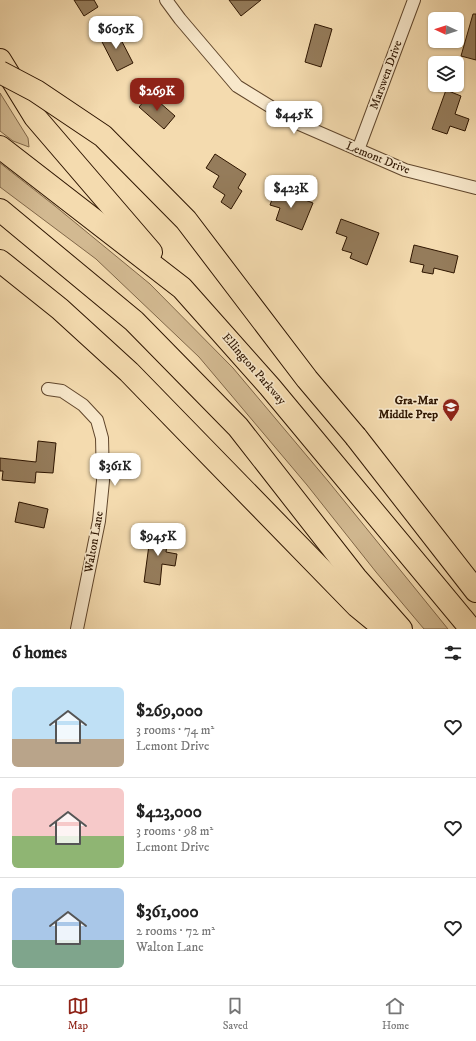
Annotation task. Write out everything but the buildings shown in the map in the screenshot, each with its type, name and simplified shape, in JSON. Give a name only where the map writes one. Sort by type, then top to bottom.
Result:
[{"type":"highway","points":[[0,60],[35,117],[182,288]]},
{"type":"highway","points":[[0,72],[36,91],[103,136],[186,220],[307,379],[356,437],[476,591]]},
{"type":"highway","name":"Ellington Parkway","points":[[0,147],[182,288],[270,387],[471,629]]},
{"type":"highway","points":[[0,210],[134,321],[238,427],[356,578],[401,629]]},
{"type":"highway","points":[[0,225],[52,253]]},
{"type":"highway","points":[[0,261],[60,309],[129,372],[352,601],[385,629]]},
{"type":"street","name":"Lemont Drive","points":[[166,0],[180,19],[237,86],[297,123],[405,170],[476,188]]},
{"type":"street","name":"Marswen Drive","points":[[358,150],[414,0]]},
{"type":"street","name":"Walton Lane","points":[[48,389],[62,391],[83,405],[97,420],[102,438],[104,481],[99,521],[77,629]]},
{"type":"shaded area","points":[[0,93],[28,138],[29,147],[13,141],[0,131]]},
{"type":"shaded area","points":[[0,163],[150,284],[233,368],[328,481],[448,629],[424,629],[376,572],[307,485],[199,357],[96,259],[0,187]]},
{"type":"place","name":"Gra-Mar Middle Prep","points":[[451,422]]}]
